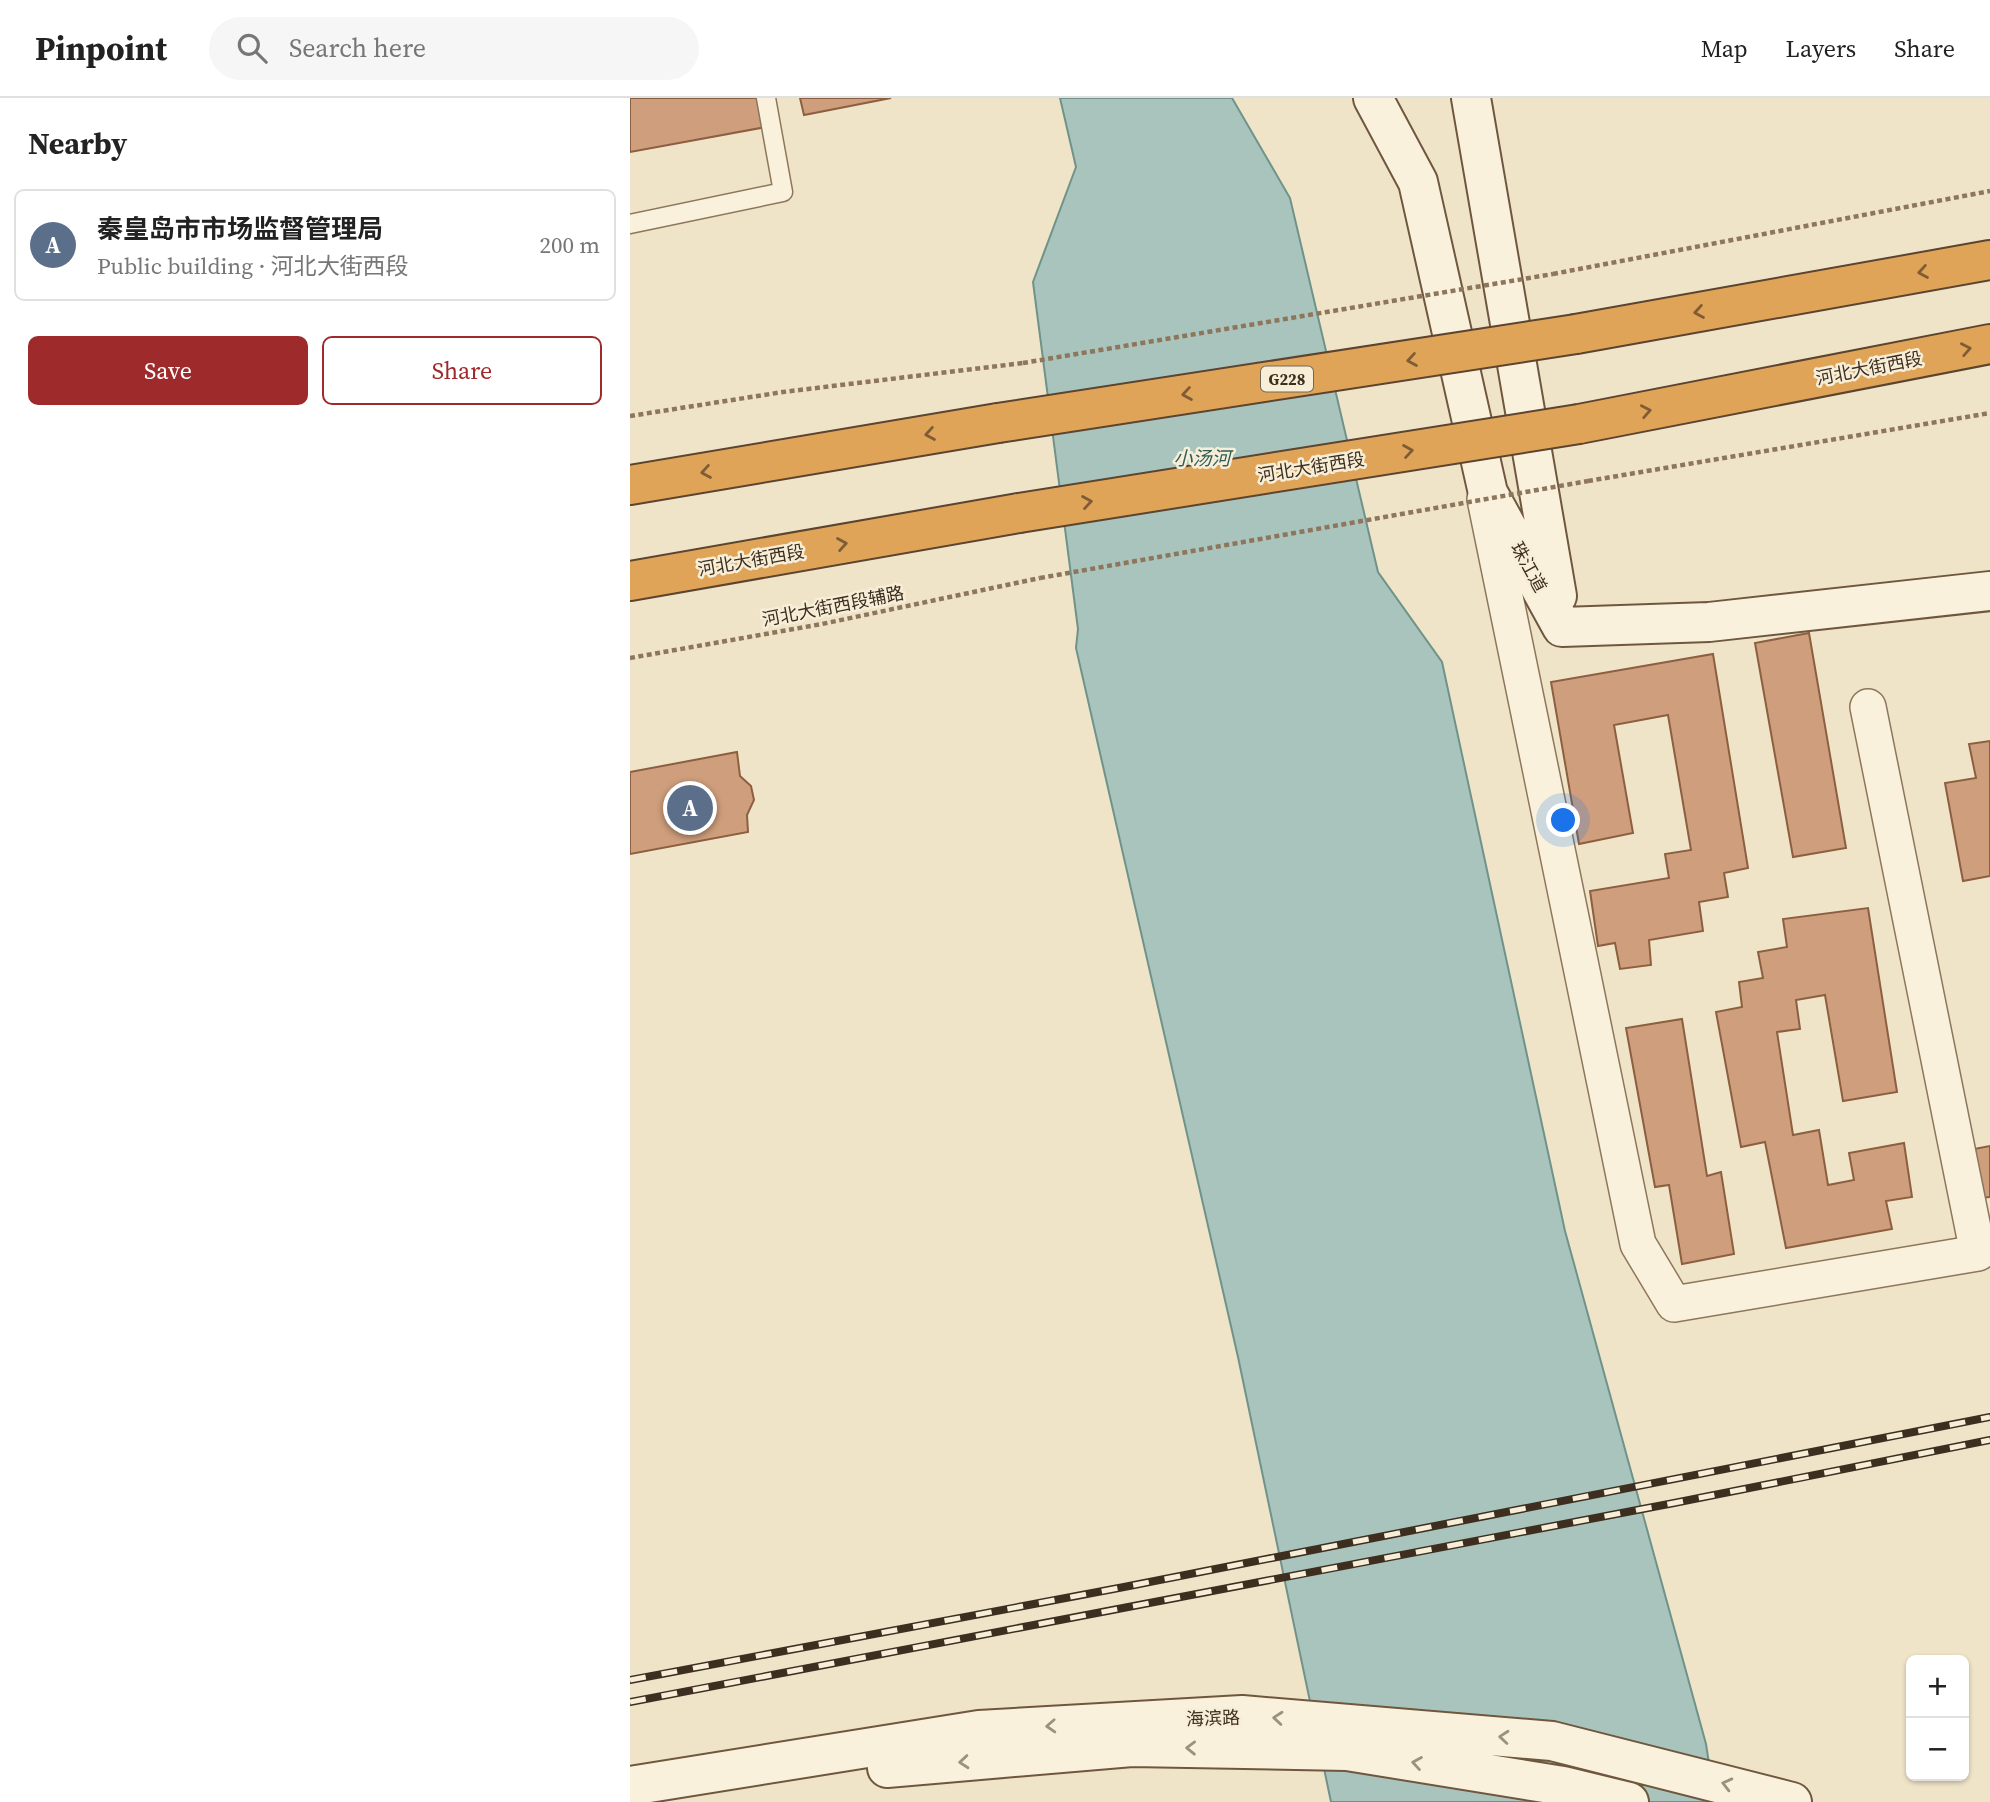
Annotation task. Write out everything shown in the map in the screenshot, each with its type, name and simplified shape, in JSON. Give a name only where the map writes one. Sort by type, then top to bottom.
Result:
[{"type":"highway","name":"G228","points":[[630,485],[998,423],[1576,334],[1990,260]]},
{"type":"highway","name":"河北大街西段","points":[[630,581],[1019,513],[1579,424],[1990,344]]},
{"type":"street","name":"珠江道","points":[[1373,98],[1418,182],[1488,493],[1562,627]]},
{"type":"street","points":[[1471,98],[1562,627],[1709,622],[1990,592]]},
{"type":"street","points":[[1485,499],[1638,1244],[1674,1304],[1978,1253],[1868,707]]},
{"type":"street","name":"海滨路","points":[[630,1786],[979,1730],[1242,1715],[1552,1741],[1792,1802]]},
{"type":"street","name":"海滨路","points":[[672,1802],[799,1776],[1132,1747],[1347,1751],[1563,1786],[1629,1802]]},
{"type":"lane","points":[[630,225],[783,192],[766,98]]},
{"type":"path","points":[[630,416],[783,392],[1023,363],[1553,274],[1990,191]]},
{"type":"path","name":"河北大街西段辅路","points":[[630,658],[821,624],[1040,578],[1990,413]]},
{"type":"water","name":"小汤河","points":[[1060,98],[1232,98],[1290,198],[1378,572],[1442,662],[1565,1231],[1706,1744],[1715,1802],[1331,1802],[1238,1357],[1076,648],[1078,629],[1033,282],[1076,167]]},
{"type":"building","points":[[630,98],[761,98],[766,127],[630,152]]},
{"type":"building","points":[[800,98],[891,98],[804,115]]},
{"type":"building","points":[[1809,633],[1846,848],[1793,857],[1755,643]]},
{"type":"building","points":[[1713,654],[1748,868],[1724,873],[1728,897],[1699,902],[1703,931],[1649,940],[1651,965],[1620,969],[1615,943],[1598,946],[1590,891],[1669,878],[1665,854],[1691,850],[1668,715],[1614,725],[1633,833],[1579,844],[1551,682]]},
{"type":"building","points":[[1990,741],[1990,876],[1963,881],[1945,783],[1976,778],[1969,744]]},
{"type":"building","points":[[737,752],[740,776],[751,786],[754,800],[747,815],[748,832],[630,854],[630,772]]},
{"type":"building","points":[[1868,908],[1897,1092],[1843,1101],[1825,995],[1796,1000],[1800,1029],[1777,1032],[1793,1135],[1819,1130],[1828,1185],[1854,1180],[1849,1153],[1904,1143],[1912,1197],[1886,1201],[1892,1229],[1786,1248],[1765,1142],[1741,1147],[1716,1012],[1742,1007],[1739,982],[1763,978],[1758,952],[1787,947],[1783,919]]},
{"type":"building","points":[[1682,1019],[1707,1176],[1721,1172],[1734,1254],[1682,1264],[1669,1185],[1655,1187],[1626,1028]]},
{"type":"building","points":[[1990,1146],[1990,1197],[1981,1198],[1974,1149]]},
{"type":"railway","points":[[630,1680],[1124,1587],[1990,1417]]},
{"type":"railway","points":[[630,1702],[1990,1440]]},
{"type":"place","name":"秦皇岛市市场监督管理局","points":[[690,808]]}]
